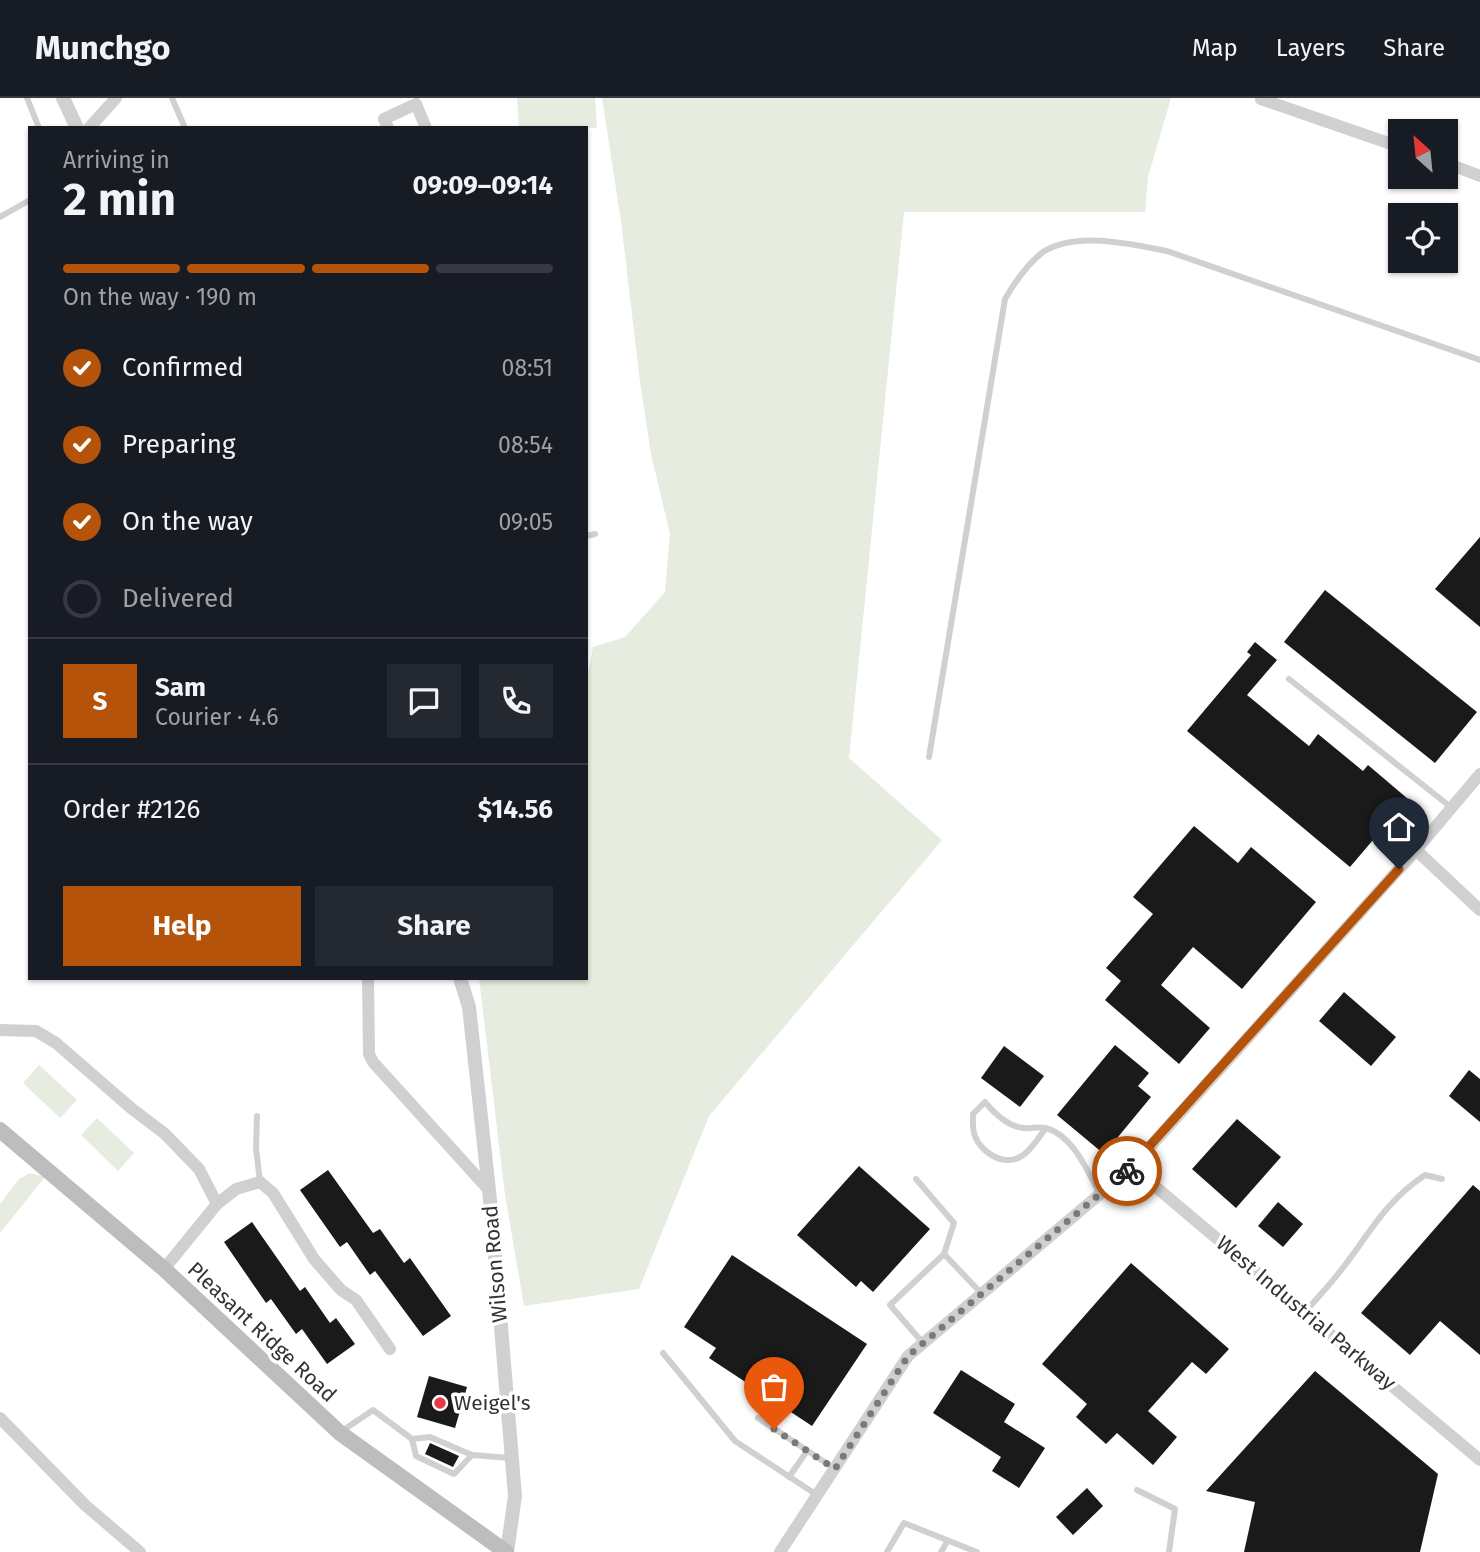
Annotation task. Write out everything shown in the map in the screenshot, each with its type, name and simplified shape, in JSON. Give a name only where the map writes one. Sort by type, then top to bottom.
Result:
[{"type":"main road","name":"Pleasant Ridge Road","points":[[0,1130],[164,1269],[340,1433],[507,1552]]},
{"type":"street","points":[[63,98],[76,126]]},
{"type":"street","points":[[91,126],[117,98]]},
{"type":"street","points":[[1261,99],[1388,143]]},
{"type":"street","points":[[387,126],[384,119],[416,104],[425,126]]},
{"type":"street","points":[[1458,168],[1480,176]]},
{"type":"street","points":[[780,1552],[908,1356],[1132,1167],[1416,850],[1480,774]]},
{"type":"street","points":[[1416,850],[1480,910]]},
{"type":"street","points":[[368,980],[369,1054],[373,1062],[488,1189]]},
{"type":"street","name":"Wilson Road","points":[[461,980],[469,1007],[511,1458],[514,1496],[507,1552]]},
{"type":"street","points":[[0,1030],[36,1031],[57,1043],[165,1134],[199,1168],[217,1204]]},
{"type":"street","name":"West Industrial Parkway","points":[[1132,1167],[1480,1460]]},
{"type":"street","points":[[164,1269],[217,1204],[236,1188],[260,1182],[273,1193],[314,1259],[341,1290],[356,1300],[390,1349]]},
{"type":"street","points":[[0,1418],[85,1505],[140,1552]]},
{"type":"lane","points":[[27,98],[38,126]]},
{"type":"lane","points":[[172,98],[185,126]]},
{"type":"lane","points":[[0,217],[28,201]]},
{"type":"lane","points":[[929,757],[1005,299],[1023,272],[1043,253],[1065,242],[1121,242],[1167,251],[1480,360]]},
{"type":"lane","points":[[588,536],[595,534]]},
{"type":"lane","points":[[1289,680],[1452,808]]},
{"type":"lane","points":[[1046,1128],[1032,1147],[1016,1159],[1000,1159],[982,1149],[973,1134],[973,1114],[985,1102],[997,1117],[1021,1128],[1046,1128],[1068,1141],[1100,1194]]},
{"type":"lane","points":[[257,1116],[256,1148],[260,1182]]},
{"type":"lane","points":[[1305,1312],[1338,1274],[1376,1219],[1406,1187],[1425,1175],[1442,1179]]},
{"type":"lane","points":[[916,1179],[954,1223],[944,1254],[890,1305],[923,1343]]},
{"type":"lane","points":[[944,1254],[982,1294]]},
{"type":"lane","points":[[663,1353],[735,1441],[817,1496]]},
{"type":"lane","points":[[340,1433],[373,1410],[412,1439],[416,1456],[454,1474],[472,1455]]},
{"type":"lane","points":[[758,1418],[835,1469]]},
{"type":"lane","points":[[412,1439],[430,1437],[472,1455],[511,1458]]},
{"type":"lane","points":[[789,1477],[807,1451]]},
{"type":"lane","points":[[1137,1490],[1175,1509],[1169,1552]]},
{"type":"lane","points":[[887,1552],[904,1523],[977,1552]]},
{"type":"lane","points":[[941,1552],[947,1542]]},
{"type":"shaded area","points":[[517,98],[595,98],[597,128],[519,126]]},
{"type":"shaded area","points":[[602,98],[1171,98],[1148,177],[1145,212],[904,212],[849,758],[942,840],[709,1116],[639,1289],[524,1306],[505,1195],[479,980],[588,980],[588,674],[593,647],[625,637],[665,592],[670,534],[651,454]]},
{"type":"shaded area","points":[[39,1065],[77,1100],[60,1118],[23,1083]]},
{"type":"shaded area","points":[[97,1118],[134,1153],[118,1171],[81,1135]]},
{"type":"shaded area","points":[[30,1173],[45,1177],[0,1233],[0,1204],[19,1179]]},
{"type":"building","points":[[1480,537],[1480,627],[1435,589]]},
{"type":"building","points":[[1325,590],[1477,712],[1435,763],[1284,642]]},
{"type":"building","points":[[1255,642],[1277,660],[1247,695],[1309,746],[1318,734],[1363,771],[1368,765],[1408,799],[1350,867],[1187,731],[1251,655],[1247,652]]},
{"type":"building","points":[[1194,826],[1238,863],[1251,847],[1316,902],[1242,989],[1193,947],[1161,985],[1210,1028],[1179,1064],[1105,1000],[1121,981],[1106,968],[1153,914],[1133,897]]},
{"type":"building","points":[[1344,992],[1396,1037],[1371,1066],[1319,1021]]},
{"type":"building","points":[[1115,1045],[1149,1073],[1138,1086],[1151,1097],[1104,1154],[1057,1115]]},
{"type":"building","points":[[1004,1046],[1044,1076],[1020,1107],[981,1078]]},
{"type":"building","points":[[1469,1070],[1480,1079],[1480,1122],[1449,1096]]},
{"type":"building","points":[[1237,1119],[1281,1157],[1236,1208],[1192,1169]]},
{"type":"building","points":[[859,1166],[930,1229],[873,1292],[861,1281],[856,1287],[797,1235]]},
{"type":"building","points":[[328,1170],[373,1233],[380,1229],[404,1263],[410,1258],[451,1316],[423,1336],[375,1271],[370,1275],[347,1242],[340,1247],[300,1190]]},
{"type":"building","points":[[1473,1185],[1480,1191],[1480,1355],[1440,1321],[1410,1355],[1361,1313]]},
{"type":"building","points":[[1278,1202],[1303,1224],[1283,1247],[1258,1226]]},
{"type":"building","points":[[252,1222],[300,1291],[305,1287],[330,1323],[336,1318],[355,1344],[327,1364],[302,1329],[296,1334],[271,1299],[266,1303],[224,1242]]},
{"type":"building","points":[[732,1255],[867,1344],[812,1426],[709,1358],[716,1348],[684,1327]]},
{"type":"building","points":[[1131,1263],[1229,1349],[1206,1374],[1192,1362],[1148,1411],[1177,1437],[1153,1465],[1117,1433],[1106,1444],[1076,1417],[1087,1404],[1042,1364]]},
{"type":"building","points":[[961,1370],[1015,1404],[1004,1422],[1045,1448],[1019,1488],[992,1471],[1001,1457],[933,1413]]},
{"type":"building","points":[[1315,1371],[1438,1474],[1420,1552],[1244,1552],[1255,1502],[1206,1491]]},
{"type":"building","points":[[429,1376],[467,1387],[455,1428],[417,1417]]},
{"type":"building","points":[[430,1443],[459,1456],[453,1467],[425,1454]]},
{"type":"building","points":[[1087,1488],[1103,1506],[1073,1535],[1056,1517]]},
{"type":"way so far","points":[[774,1429],[835,1469],[908,1356],[1127,1171]]},
{"type":"place","name":"Weigel's","points":[[440,1403]]},
{"type":"route","points":[[1127,1171],[1399,869]]}]
